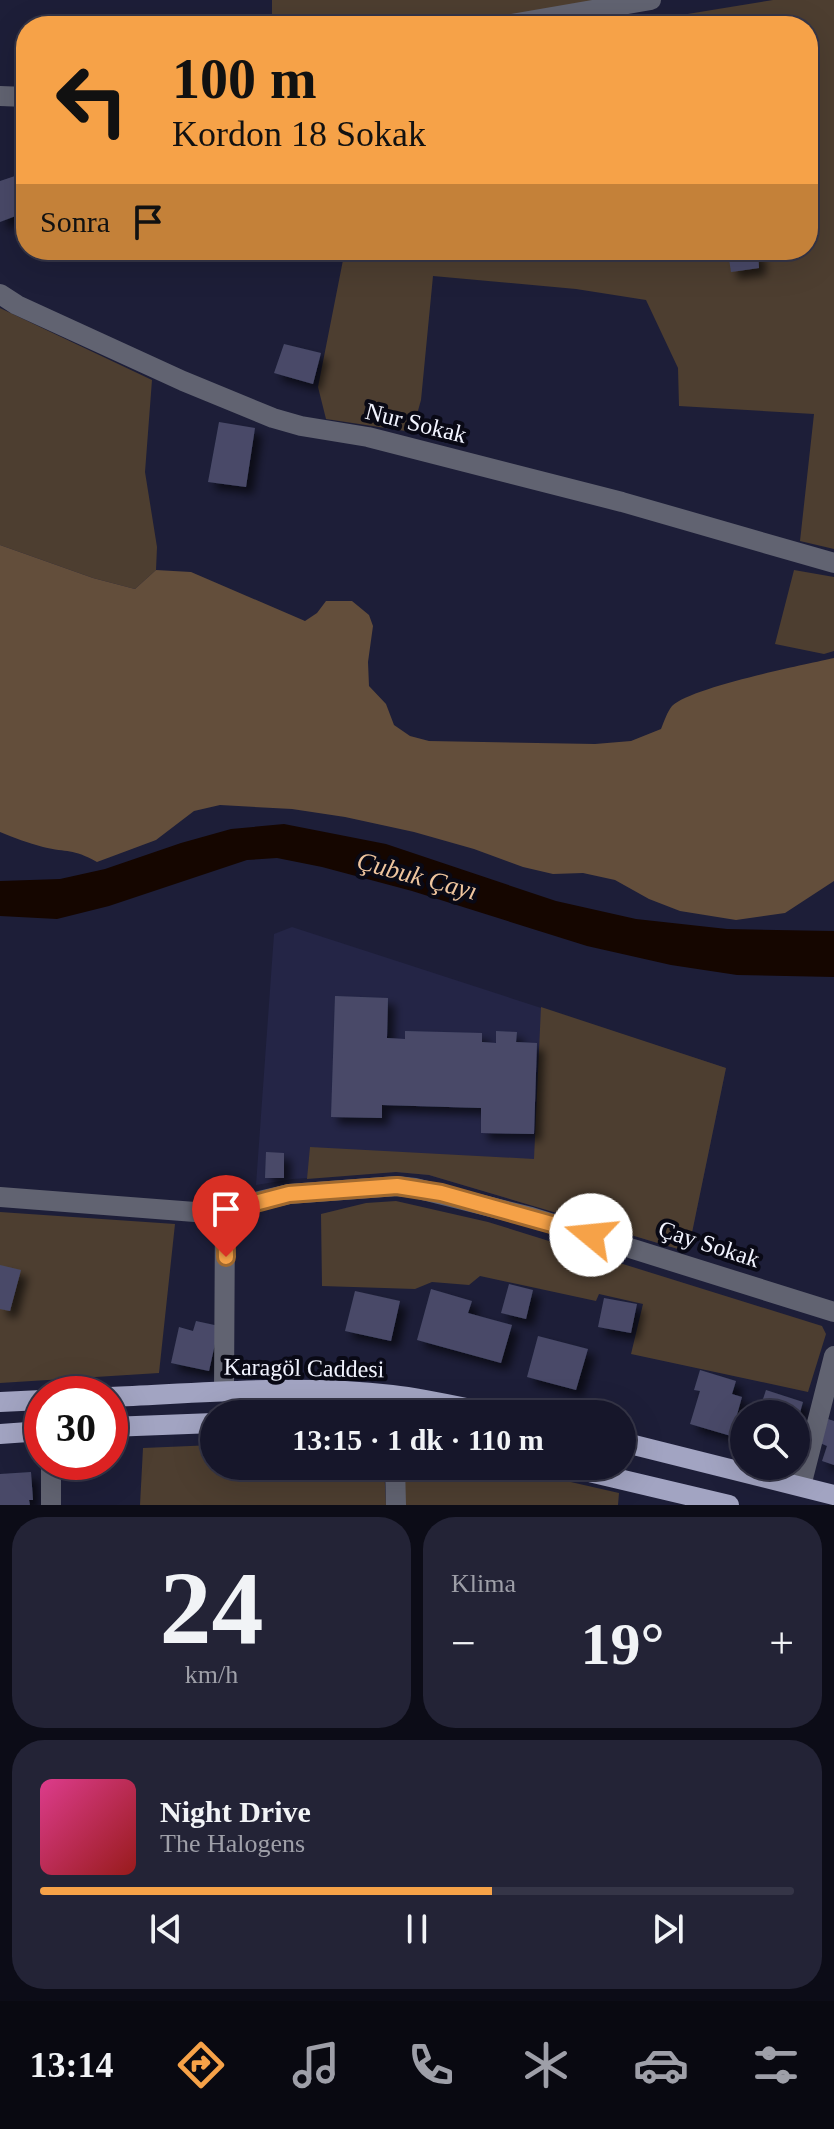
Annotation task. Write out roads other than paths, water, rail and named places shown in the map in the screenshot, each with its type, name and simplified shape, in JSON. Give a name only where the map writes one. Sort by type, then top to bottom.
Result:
[{"type":"main road","name":"Karagöl Caddesi","points":[[128,1396],[224,1391],[331,1391],[417,1400]]},
{"type":"main road","points":[[0,1402],[24,1401]]},
{"type":"main road","points":[[128,1426],[200,1424]]},
{"type":"main road","points":[[0,1434],[24,1432]]},
{"type":"main road","points":[[636,1445],[834,1495]]},
{"type":"main road","points":[[620,1480],[717,1504]]},
{"type":"street","points":[[557,16],[642,1]]},
{"type":"street","name":"Nur Sokak","points":[[0,294],[17,305],[183,381],[273,418],[368,437],[622,502],[834,563]]},
{"type":"street","name":"Çay Sokak","points":[[0,1197],[183,1213],[225,1211],[289,1194],[397,1186],[415,1188],[531,1217],[834,1312]]},
{"type":"street","points":[[224,1391],[225,1211]]},
{"type":"street","points":[[801,1486],[834,1356]]},
{"type":"street","points":[[51,1480],[51,1505]]},
{"type":"street","points":[[395,1480],[396,1505]]},
{"type":"water","name":"Çubuk Çayı","points":[[284,824],[386,844],[556,901],[636,919],[727,929],[834,931],[834,977],[737,975],[671,965],[587,946],[412,891],[277,858],[247,860],[109,906],[57,919],[0,916],[0,881],[60,879],[105,869],[231,829]]}]
